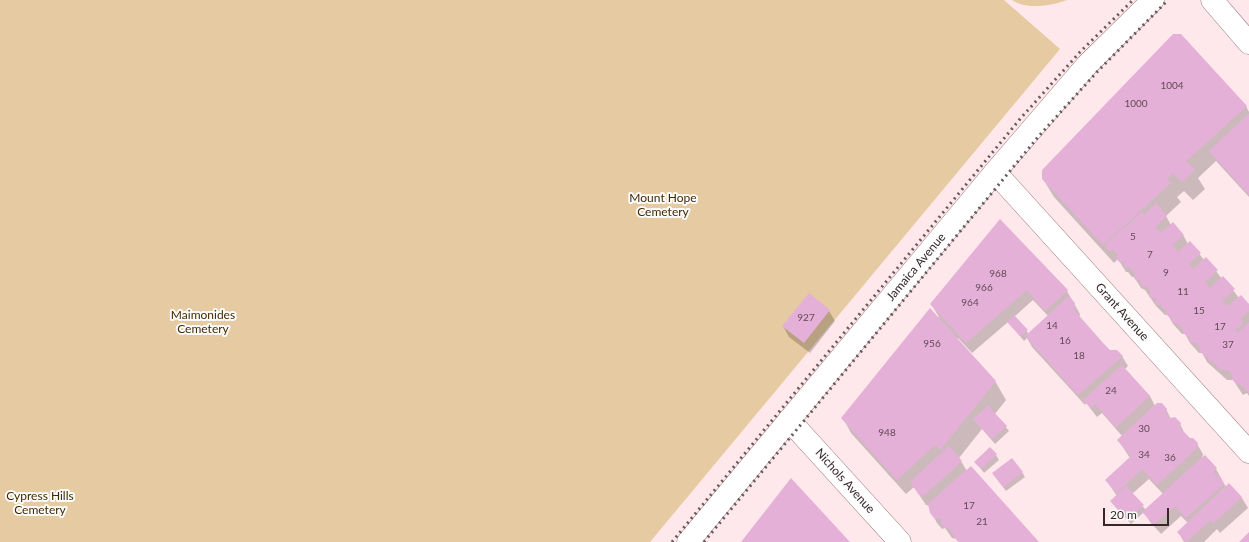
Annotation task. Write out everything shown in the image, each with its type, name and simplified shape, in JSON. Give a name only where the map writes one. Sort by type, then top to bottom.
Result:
[{"type":"main road","name":"Jamaica Avenue","points":[[688,542],[995,172],[1087,65],[1153,0]]},
{"type":"main road","points":[[1216,2],[1249,43]]},
{"type":"main road","name":"Grant Avenue","points":[[995,172],[1249,452]]},
{"type":"main road","name":"Nichols Avenue","points":[[789,420],[900,542]]},
{"type":"green space","points":[[0,0],[1004,0],[1060,49],[650,542],[0,542]]},
{"type":"green space","points":[[1012,0],[1067,0],[1054,4],[1032,6],[1024,5]]},
{"type":"building","points":[[1173,34],[1181,34],[1247,106],[1186,161],[1195,170],[1182,182],[1173,173],[1167,179],[1171,183],[1103,245],[1042,179],[1042,170]]},
{"type":"building","points":[[1249,114],[1249,195],[1209,151]]},
{"type":"building","points":[[1156,203],[1167,216],[1155,227],[1161,233],[1173,222],[1184,235],[1172,245],[1178,252],[1190,241],[1201,253],[1189,264],[1193,269],[1206,257],[1218,270],[1205,282],[1210,288],[1223,276],[1235,289],[1222,301],[1225,305],[1229,305],[1241,295],[1249,304],[1249,311],[1241,318],[1243,324],[1235,330],[1237,333],[1249,323],[1249,393],[1240,384],[1237,385],[1232,379],[1233,376],[1228,370],[1221,370],[1212,361],[1209,361],[1207,356],[1200,352],[1200,348],[1196,343],[1192,343],[1189,340],[1190,337],[1183,333],[1183,329],[1178,324],[1175,324],[1172,321],[1173,318],[1166,314],[1166,310],[1155,302],[1157,298],[1151,298],[1149,296],[1151,292],[1146,286],[1143,287],[1140,283],[1141,280],[1136,280],[1134,278],[1135,274],[1129,267],[1126,268],[1124,262],[1119,262],[1116,258],[1118,255],[1113,249],[1109,251],[1105,247],[1107,243],[1142,212],[1144,215]]},
{"type":"building","points":[[1000,219],[1068,290],[1045,311],[1027,290],[966,343],[930,304]]},
{"type":"building","points":[[809,293],[830,310],[804,343],[782,326]]},
{"type":"building","points":[[1069,296],[1075,303],[1074,310],[1105,345],[1110,350],[1117,350],[1123,356],[1078,395],[1025,336]]},
{"type":"building","points":[[930,308],[996,381],[940,450],[935,445],[897,480],[841,418]]},
{"type":"building","points":[[1014,315],[1028,330],[1020,336],[1007,322]]},
{"type":"building","points":[[1122,365],[1150,396],[1116,427],[1095,404],[1091,408],[1083,400]]},
{"type":"building","points":[[1157,403],[1162,403],[1167,409],[1166,413],[1170,418],[1175,417],[1181,423],[1180,428],[1190,438],[1193,438],[1198,443],[1197,448],[1157,485],[1142,469],[1117,493],[1105,480],[1131,456],[1117,440]]},
{"type":"building","points":[[988,406],[1007,426],[992,439],[973,419]]},
{"type":"building","points":[[949,446],[962,461],[923,496],[919,495],[910,482]]},
{"type":"building","points":[[990,447],[997,454],[981,469],[974,462]]},
{"type":"building","points":[[1205,455],[1217,468],[1213,472],[1217,476],[1220,476],[1224,484],[1186,518],[1175,506],[1154,525],[1142,512]]},
{"type":"building","points":[[1012,458],[1023,472],[1003,487],[992,473]]},
{"type":"building","points":[[971,466],[1039,542],[957,541],[950,529],[945,528],[941,524],[941,518],[935,519],[930,513],[928,504]]},
{"type":"building","points":[[791,478],[850,542],[741,542]]},
{"type":"building","points":[[1229,483],[1242,497],[1214,523],[1211,520],[1186,542],[1177,532]]},
{"type":"building","points":[[1126,486],[1144,505],[1127,520],[1110,501]]},
{"type":"building","points":[[1249,532],[1249,542],[1239,542]]},
{"type":"railway","points":[[672,542],[1020,119],[1080,52],[1133,0]]},
{"type":"railway","points":[[704,542],[1038,137],[1097,72],[1168,0]]},
{"type":"park label","name":"Mount Hope Cemetery","points":[[663,205]]},
{"type":"park label","name":"Maimonides Cemetery","points":[[203,322]]},
{"type":"park label","name":"Cypress Hills Cemetery","points":[[40,503]]}]
